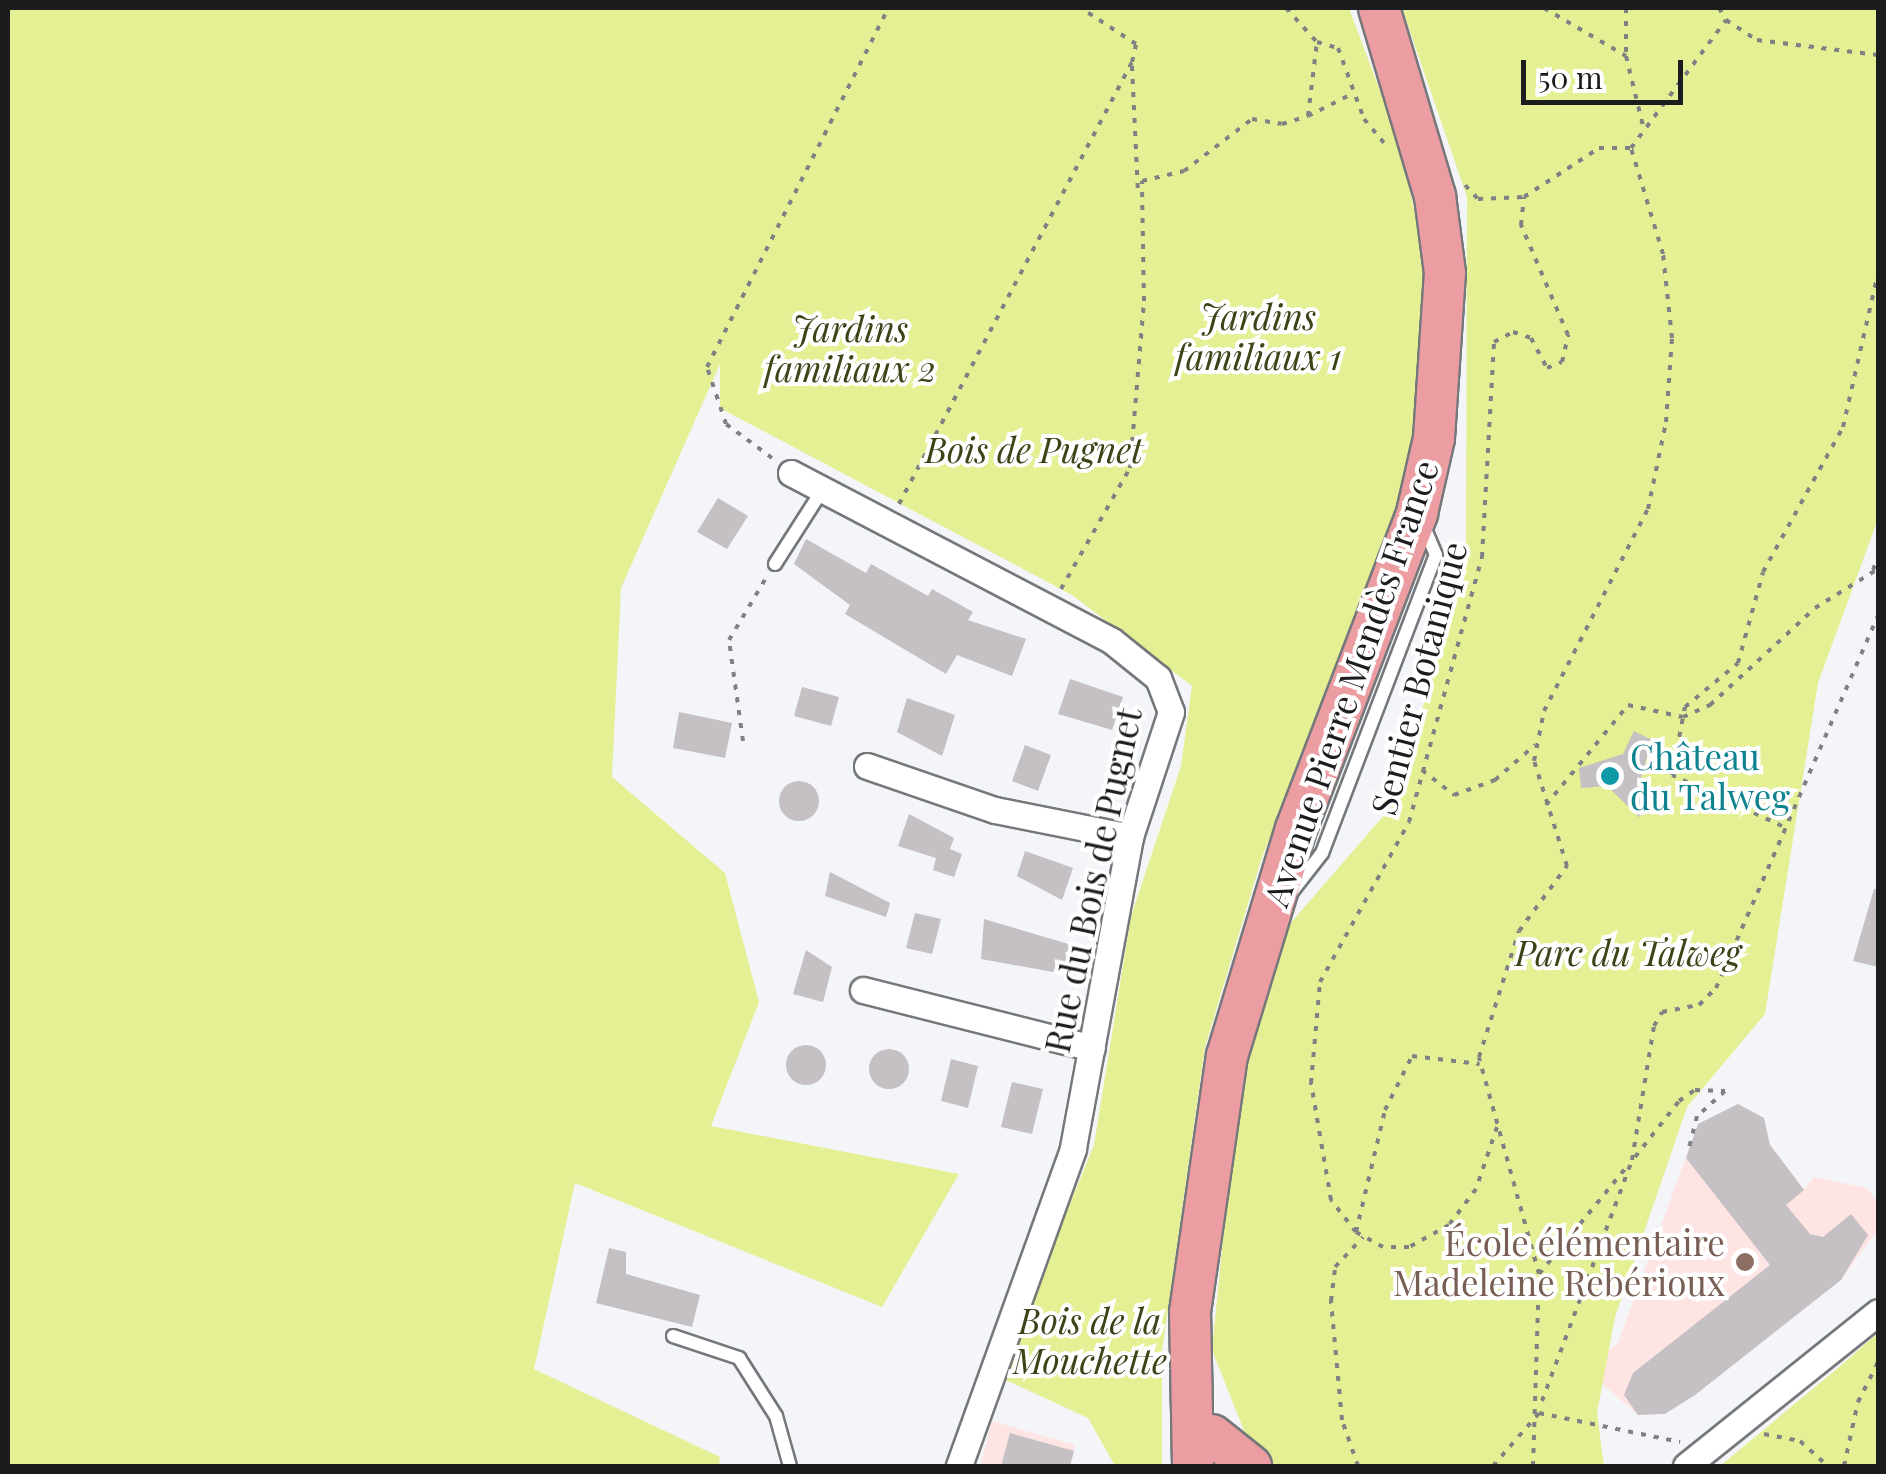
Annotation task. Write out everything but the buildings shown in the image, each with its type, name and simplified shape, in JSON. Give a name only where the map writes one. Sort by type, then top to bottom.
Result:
[{"type":"main road","name":"Avenue Pierre Mendès France","points":[[1206,1456],[1200,1241],[1227,1056],[1268,917],[1417,513],[1434,438],[1445,272],[1412,98],[1378,8]]},
{"type":"main road","points":[[1172,1466],[1174,1310],[1200,1241]]},
{"type":"main road","points":[[1206,1456],[1251,1466]]},
{"type":"street","name":"Rue du Bois de Pugnet","points":[[791,473],[1112,641],[1158,678],[1171,712],[1130,837],[1072,1149],[959,1466]]},
{"type":"street","points":[[868,766],[995,810],[1130,837]]},
{"type":"street","points":[[863,990],[1092,1048]]},
{"type":"street","points":[[1692,1462],[1878,1312]]},
{"type":"lane","points":[[775,564],[822,489]]},
{"type":"lane","points":[[673,1336],[739,1358],[776,1416],[790,1466]]},
{"type":"path","points":[[791,473],[726,424],[707,367],[888,8]]},
{"type":"path","points":[[888,525],[1132,62],[1136,44],[1081,8]]},
{"type":"path","points":[[1286,8],[1317,42],[1338,48],[1354,94],[1389,148]]},
{"type":"path","points":[[1544,8],[1626,56]]},
{"type":"path","points":[[1626,8],[1626,56],[1645,132]]},
{"type":"path","points":[[1720,8],[1726,20],[1757,40],[1878,54]]},
{"type":"path","points":[[1458,178],[1478,200],[1524,197],[1598,148],[1631,148],[1726,20],[1730,8]]},
{"type":"path","points":[[1308,116],[1317,42]]},
{"type":"path","points":[[1045,608],[1109,518],[1130,468],[1144,302],[1132,62]]},
{"type":"path","points":[[1139,196],[1142,181],[1184,171],[1252,119],[1308,116],[1354,94]]},
{"type":"path","points":[[1542,1402],[1539,1274],[1480,1064],[1520,931],[1567,866],[1546,804],[1537,744],[1544,711],[1648,510],[1666,422],[1672,338],[1662,254],[1631,148]]},
{"type":"path","name":"Sentier Botanique","points":[[1497,1127],[1476,1189],[1449,1225],[1409,1247],[1384,1247],[1356,1232],[1331,1200],[1320,1160],[1311,1083],[1320,982],[1410,822],[1482,557],[1494,342],[1513,332],[1531,338],[1546,368],[1562,362],[1568,335],[1522,225],[1524,197]]},
{"type":"path","points":[[1782,826],[1672,775],[1683,717],[1738,663],[1764,572],[1843,427],[1878,272]]},
{"type":"path","points":[[1546,804],[1628,705],[1683,717],[1735,690],[1815,608],[1876,569],[1878,556]]},
{"type":"path","points":[[743,741],[728,640],[775,564]]},
{"type":"path","points":[[1533,1466],[1542,1402],[1632,1160],[1654,1026],[1662,1012],[1700,1005],[1716,988],[1782,826],[1878,614]]},
{"type":"path","points":[[1422,770],[1441,792],[1474,790],[1537,744]]},
{"type":"path","points":[[1356,1232],[1385,1110],[1412,1056],[1480,1064]]},
{"type":"path","points":[[1539,1274],[1679,1101],[1726,1091],[1697,1116],[1690,1147]]},
{"type":"path","points":[[1358,1466],[1342,1420],[1331,1318],[1335,1267],[1364,1236]]},
{"type":"path","points":[[1844,1466],[1858,1402],[1878,1362]]},
{"type":"path","points":[[1540,1413],[1678,1440],[1692,1462]]},
{"type":"path","points":[[1493,1466],[1540,1413]]},
{"type":"path","points":[[1725,1435],[1787,1435],[1828,1466]]},
{"type":"shaded area","name":"École élémentaire Madeleine Rebérioux","points":[[1738,1104],[1764,1118],[1766,1139],[1804,1189],[1814,1177],[1867,1188],[1878,1203],[1878,1229],[1841,1280],[1695,1395],[1638,1415],[1585,1369],[1618,1343],[1698,1124]]},
{"type":"shaded area","points":[[992,1421],[1075,1445],[1070,1466],[980,1466]]},
{"type":"green space","points":[[8,8],[1349,8],[1398,139],[1425,257],[1427,348],[1407,470],[1370,595],[1262,857],[1205,1047],[1162,1351],[1162,1466],[1115,1466],[1088,1418],[999,1377],[1094,1145],[1131,916],[1181,766],[1192,686],[1072,595],[720,408],[720,364],[621,588],[612,777],[725,873],[759,1002],[711,1126],[959,1174],[882,1307],[575,1183],[534,1369],[720,1457],[719,1466],[8,1466]]},
{"type":"green space","name":"Parc du Talweg","points":[[1402,8],[1878,8],[1878,519],[1818,683],[1765,1014],[1687,1107],[1615,1317],[1597,1413],[1604,1466],[1258,1466],[1212,1350],[1236,1108],[1283,932],[1391,807],[1466,571],[1467,197]]},
{"type":"green space","points":[[1878,1333],[1878,1466],[1720,1466],[1838,1368]]},
{"type":"place","name":"Château du Talweg","points":[[1610,776]]},
{"type":"place","name":"École élémentaire Madeleine Rebérioux","points":[[1745,1262]]},
{"type":"park label","name":"Jardins familiaux 1","points":[[1258,336]]},
{"type":"park label","name":"Jardins familiaux 2","points":[[850,348]]},
{"type":"park label","name":"Bois de Pugnet","points":[[1034,449]]},
{"type":"park label","name":"Bois de la Mouchette","points":[[1090,1340]]}]
